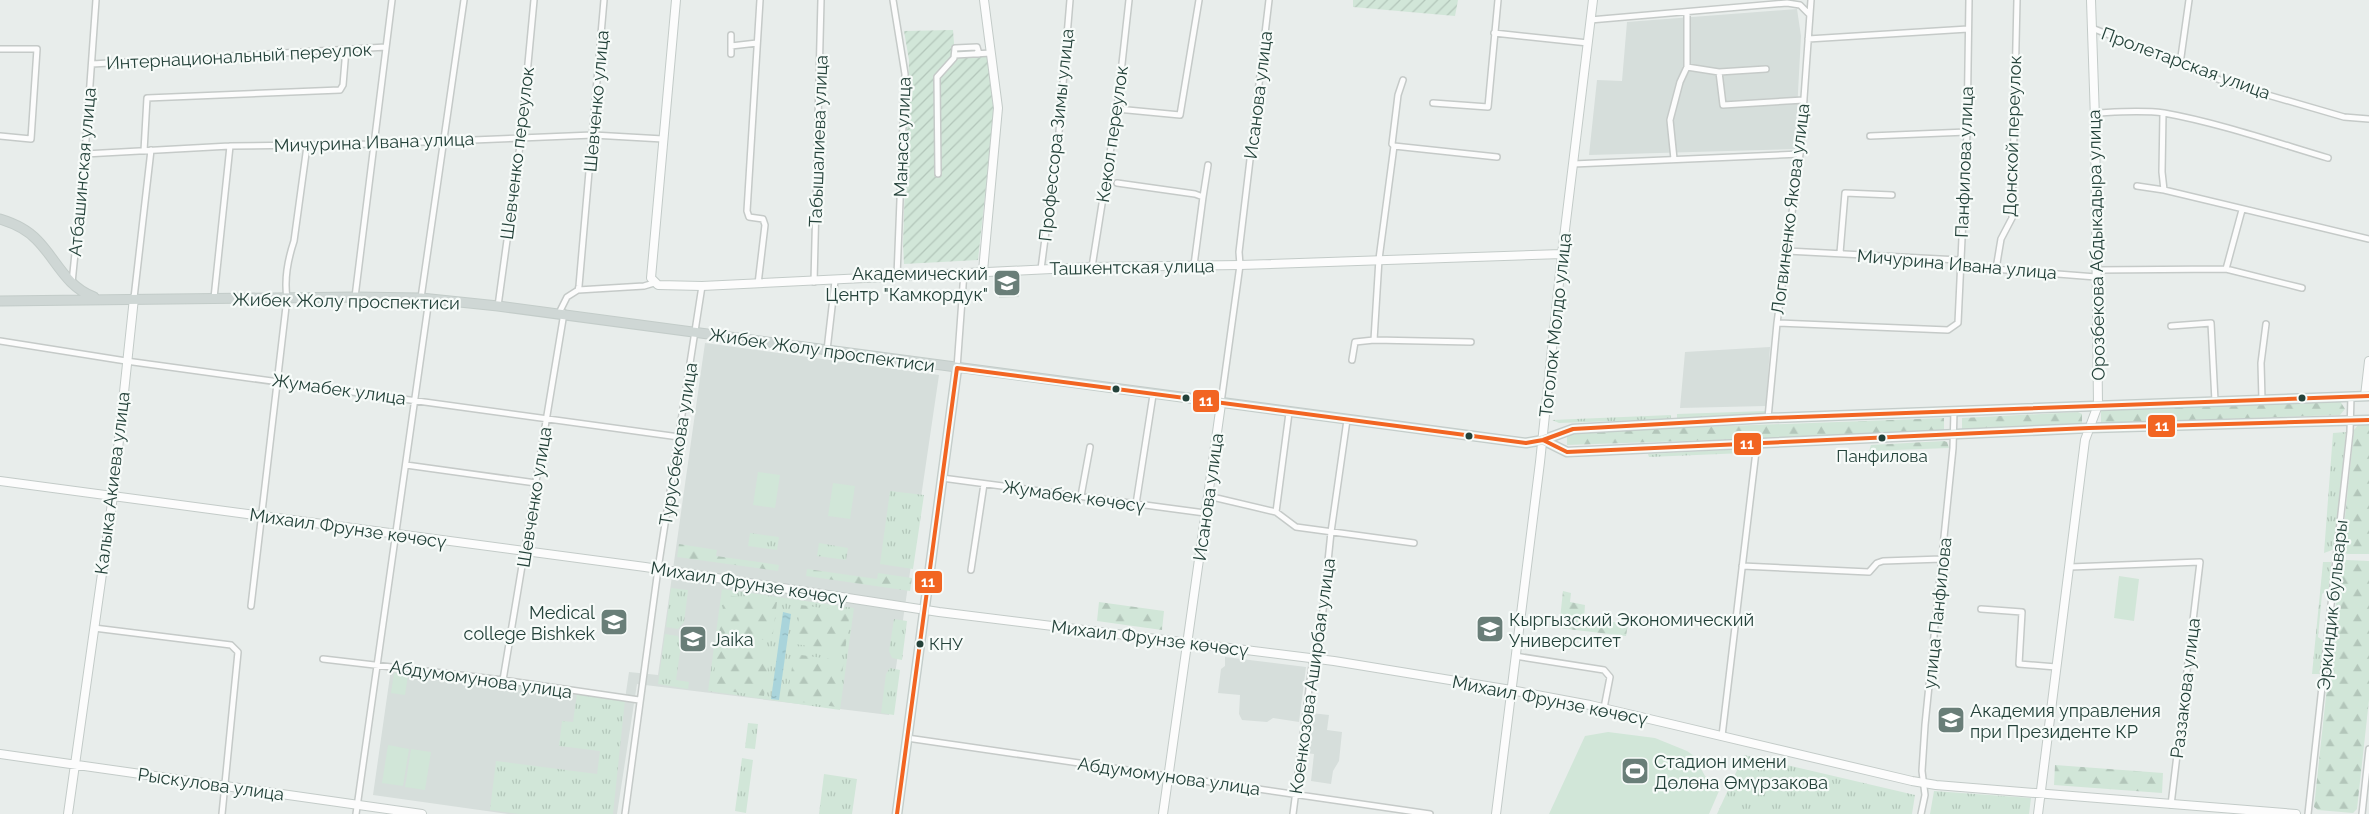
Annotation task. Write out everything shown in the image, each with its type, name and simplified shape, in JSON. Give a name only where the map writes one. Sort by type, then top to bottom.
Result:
[{"type":"main road","name":"Жибек Жолу проспектиси","points":[[0,219],[19,226],[37,239],[72,283],[87,294],[99,298]]},
{"type":"main road","name":"Жибек Жолу проспектиси","points":[[0,301],[99,298],[425,299],[562,313],[1153,395],[1526,443],[1543,440],[1567,429],[1768,418],[2367,396]]},
{"type":"main road","points":[[897,814],[957,368]]},
{"type":"main road","points":[[1543,440],[1567,452],[1954,436],[2089,428],[2369,420]]},
{"type":"street","name":"Атбашинская улица","points":[[72,283],[85,154],[96,0]]},
{"type":"street","points":[[355,298],[392,0]]},
{"type":"street","points":[[356,814],[376,665],[416,400],[425,299],[464,0]]},
{"type":"street","name":"Шевченко переулок","points":[[498,306],[521,138],[534,0]]},
{"type":"street","name":"Шевченко улица","points":[[503,680],[547,418],[562,313],[567,297],[578,290],[604,0]]},
{"type":"street","points":[[654,283],[651,278],[676,0]]},
{"type":"street","points":[[758,284],[765,225],[763,219],[749,216],[747,210],[760,0]]},
{"type":"street","name":"Табышалиева улица","points":[[814,282],[822,0]]},
{"type":"street","name":"Манаса улица","points":[[893,0],[905,74],[897,276]]},
{"type":"street","points":[[983,271],[998,108],[984,0]]},
{"type":"street","name":"Профессора Зимы улица","points":[[1041,269],[1059,132],[1070,0]]},
{"type":"street","name":"Кекол переулок","points":[[1092,267],[1116,109],[1129,0]]},
{"type":"street","points":[[1116,109],[1180,116],[1198,0]]},
{"type":"street","name":"Исанова улица","points":[[1163,814],[1240,264],[1239,252],[1269,0]]},
{"type":"street","points":[[1433,103],[1488,107],[1498,0]]},
{"type":"street","name":"Тоголок Молдо улица","points":[[1496,814],[1543,440],[1562,254],[1593,0]]},
{"type":"street","name":"Логвиненко Якова улица","points":[[1768,418],[1776,323],[1800,154],[1811,0]]},
{"type":"street","name":"Панфилова улица","points":[[1776,323],[1948,330],[1958,324],[1959,260],[1967,132],[1969,0]]},
{"type":"street","name":"Донской переулок","points":[[1996,269],[2001,239],[2012,218],[2017,0]]},
{"type":"street","name":"Орозбекова Абдыкадыра улица","points":[[2038,814],[2085,440],[2098,405],[2095,113],[2091,0]]},
{"type":"street","points":[[2180,64],[2189,0]]},
{"type":"street","points":[[1590,20],[1787,3],[1800,5],[1809,14]]},
{"type":"street","points":[[1674,160],[1670,120],[1680,82],[1688,67],[1687,12]]},
{"type":"street","name":"Пролетарская улица","points":[[2091,28],[2230,84],[2344,117],[2369,119]]},
{"type":"street","points":[[1808,38],[1968,29]]},
{"type":"street","points":[[1494,33],[1588,43]]},
{"type":"street","points":[[731,35],[731,54]]},
{"type":"street","points":[[731,46],[758,43]]},
{"type":"street","points":[[0,49],[37,48],[31,139],[0,136]]},
{"type":"street","name":"Интернациональный переулок","points":[[92,64],[386,48]]},
{"type":"street","points":[[144,151],[147,98],[340,90],[343,85],[346,49]]},
{"type":"street","points":[[938,174],[937,77],[955,55],[991,53]]},
{"type":"street","points":[[1688,67],[1719,72],[1766,69]]},
{"type":"street","points":[[1719,72],[1723,106],[1804,100]]},
{"type":"street","points":[[1374,340],[1379,259],[1394,146],[1392,144],[1398,95],[1403,80]]},
{"type":"street","points":[[2095,113],[2132,111],[2164,113],[2222,127],[2328,158]]},
{"type":"street","points":[[2164,113],[2162,172],[2164,190]]},
{"type":"street","points":[[1870,136],[1967,132]]},
{"type":"street","name":"Мичурина Ивана улица","points":[[85,154],[230,146],[374,144],[593,135],[663,138]]},
{"type":"street","points":[[214,298],[230,146]]},
{"type":"street","points":[[251,606],[287,298],[285,287],[294,241],[307,146]]},
{"type":"street","points":[[1394,146],[1497,157]]},
{"type":"street","name":"Калыка Акиева улица","points":[[68,814],[113,496],[126,361],[151,150]]},
{"type":"street","points":[[1573,164],[1800,154]]},
{"type":"street","points":[[1194,265],[1202,197],[1208,165]]},
{"type":"street","points":[[1117,183],[1195,194],[1202,197]]},
{"type":"street","points":[[2137,186],[2164,190],[2369,239]]},
{"type":"street","points":[[1840,253],[1846,193],[1892,195]]},
{"type":"street","points":[[2226,269],[2242,210]]},
{"type":"street","name":"Мичурина Ивана улица","points":[[1787,251],[1959,260],[1969,267],[1996,269],[2096,273],[2226,269],[2302,288]]},
{"type":"street","name":"Ташкентская улица","points":[[702,286],[814,282],[983,271],[1562,254]]},
{"type":"street","points":[[957,368],[964,272]]},
{"type":"street","points":[[827,351],[835,280]]},
{"type":"street","points":[[578,290],[644,286],[654,283],[702,286]]},
{"type":"street","name":"Турусбекова улица","points":[[625,814],[658,569],[702,286]]},
{"type":"street","points":[[2171,326],[2211,323],[2215,401]]},
{"type":"street","points":[[2262,400],[2261,363],[2266,324]]},
{"type":"street","points":[[1352,360],[1356,342],[1374,340],[1471,342]]},
{"type":"street","name":"Жумабек улица","points":[[0,341],[126,361],[679,437]]},
{"type":"street","points":[[2367,396],[2369,361]]},
{"type":"street","points":[[1136,504],[1153,395]]},
{"type":"street","name":"Эркиндик бульвары","points":[[2308,814],[2324,684],[2351,396]]},
{"type":"street","name":"улица Панфилова","points":[[1921,814],[1925,795],[1922,771],[1925,725],[1954,436],[1954,411]]},
{"type":"street","points":[[1276,512],[1289,413]]},
{"type":"street","name":"Коенкозова Аширбая улица","points":[[1293,814],[1313,658],[1319,649],[1331,532],[1347,420]]},
{"type":"street","points":[[1722,736],[1757,444]]},
{"type":"street","points":[[1081,496],[1090,447]]},
{"type":"street","points":[[406,465],[536,483]]},
{"type":"street","name":"Жумабек көчөсү","points":[[942,478],[1205,513]]},
{"type":"street","name":"Михаил Фрунзе көчөсү","points":[[0,481],[658,569],[925,610],[1313,658],[1511,690],[1604,708],[1924,783],[2296,814]]},
{"type":"street","points":[[971,570],[984,484]]},
{"type":"street","points":[[1208,496],[1276,512],[1296,527],[1414,543]]},
{"type":"street","points":[[1742,566],[1869,572],[1883,561],[1942,559]]},
{"type":"street","name":"Раззакова улица","points":[[2070,567],[2200,562],[2170,814]]},
{"type":"street","points":[[1980,609],[2022,612],[2019,664],[2056,667]]},
{"type":"street","points":[[94,628],[231,644],[238,652],[222,814]]},
{"type":"street","points":[[1515,656],[1604,670],[1610,677],[1604,708]]},
{"type":"street","name":"Абдумомунова улица","points":[[322,659],[503,680],[639,700]]},
{"type":"street","name":"Абдумомунова улица","points":[[907,738],[1430,814]]},
{"type":"street","points":[[2362,814],[2369,749]]},
{"type":"street","name":"Рыскулова улица","points":[[0,754],[422,814]]},
{"type":"shaded area","points":[[1797,9],[1801,36],[1795,149],[1589,155],[1597,80],[1622,81],[1627,22]]},
{"type":"shaded area","points":[[999,282],[1018,282],[1019,297],[999,298]]},
{"type":"shaded area","points":[[705,343],[939,375],[889,715],[637,684],[617,814],[508,814],[373,795],[391,669],[625,699],[629,672],[658,675]]},
{"type":"shaded area","points":[[1770,347],[1766,406],[1680,408],[1685,352]]},
{"type":"shaded area","points":[[1225,657],[1306,667],[1299,722],[1273,718],[1267,722],[1242,720],[1239,714],[1240,695],[1218,693],[1221,669],[1225,666]]},
{"type":"shaded area","points":[[1311,713],[1329,715],[1327,730],[1342,732],[1339,761],[1333,771],[1331,784],[1311,781],[1314,754],[1306,753]]},
{"type":"green space","points":[[1353,0],[1458,0],[1455,16],[1353,7]]},
{"type":"green space","points":[[953,30],[955,57],[988,55],[994,113],[978,260],[904,264],[909,60],[904,31]]},
{"type":"green space","points":[[2340,401],[2345,409],[2340,415],[2101,423],[2101,409]]},
{"type":"green space","points":[[1766,411],[1765,415],[1677,418],[1677,414]]},
{"type":"green space","points":[[2078,412],[2082,414],[2082,423],[2078,425],[1962,432],[1962,418]]},
{"type":"green space","points":[[1671,415],[1671,419],[1559,423],[1552,420]]},
{"type":"green space","points":[[1944,418],[1944,432],[1567,445],[1567,432]]},
{"type":"green space","points":[[2369,424],[2369,554],[2347,554],[2343,551],[2342,546],[2354,430],[2358,425]]},
{"type":"green space","points":[[2346,432],[2335,549],[2324,553],[2333,433]]},
{"type":"green space","points":[[1947,442],[1949,448],[1869,451],[1871,445]]},
{"type":"green space","points":[[1744,449],[1744,453],[1649,457],[1648,454]]},
{"type":"green space","points":[[758,472],[780,475],[775,508],[753,505]]},
{"type":"green space","points":[[833,483],[855,486],[850,519],[828,516]]},
{"type":"green space","points":[[890,491],[924,495],[913,569],[880,564]]},
{"type":"green space","points":[[750,533],[779,537],[777,550],[748,546]]},
{"type":"green space","points":[[819,543],[848,548],[846,560],[817,556]]},
{"type":"green space","points":[[679,544],[717,550],[716,556],[779,565],[778,571],[677,557]]},
{"type":"green space","points":[[2346,560],[2369,561],[2369,700],[2357,809],[2353,813],[2318,810],[2314,807],[2340,567]]},
{"type":"green space","points":[[2323,562],[2331,562],[2330,588],[2322,594],[2318,637],[2325,642],[2321,674],[2312,674]]},
{"type":"green space","points":[[807,569],[877,579],[878,573],[912,578],[910,591],[806,576]]},
{"type":"green space","points":[[2119,576],[2139,579],[2134,621],[2114,618]]},
{"type":"green space","points":[[671,588],[688,590],[684,622],[678,629],[666,627]]},
{"type":"green space","points":[[722,589],[854,608],[840,710],[708,691]]},
{"type":"green space","points":[[1563,591],[1571,593],[1570,602],[1585,605],[1584,618],[1628,624],[1626,636],[1559,628]]},
{"type":"green space","points":[[725,595],[777,602],[772,641],[719,633]]},
{"type":"green space","points":[[1099,602],[1164,611],[1162,630],[1097,621]]},
{"type":"green space","points":[[801,605],[850,612],[845,651],[795,644]]},
{"type":"green space","points":[[894,619],[907,621],[902,660],[892,658],[889,651]]},
{"type":"green space","points":[[665,634],[678,636],[681,645],[676,680],[689,682],[688,689],[658,684]]},
{"type":"green space","points":[[718,644],[770,651],[764,696],[712,689]]},
{"type":"green space","points":[[794,654],[844,661],[837,707],[787,700]]},
{"type":"green space","points":[[890,668],[900,670],[894,715],[881,713],[886,674]]},
{"type":"green space","points":[[394,673],[408,675],[405,695],[391,693]]},
{"type":"green space","points":[[577,693],[625,700],[613,814],[519,814],[490,810],[496,761],[597,774],[600,751],[559,746],[562,721],[573,722]]},
{"type":"green space","points":[[748,723],[758,724],[755,749],[745,748]]},
{"type":"green space","name":"Стадион имени Дөлөна Өмүрзакова","points":[[1608,732],[1655,738],[1687,751],[1694,756],[1705,776],[1719,791],[1709,814],[1549,814],[1585,736]]},
{"type":"green space","points":[[388,745],[409,749],[403,786],[382,783]]},
{"type":"green space","points":[[411,749],[431,752],[425,790],[405,787]]},
{"type":"green space","points":[[1744,755],[1915,795],[1912,814],[1717,814]]},
{"type":"green space","points":[[742,758],[753,760],[746,813],[735,811]]},
{"type":"green space","points":[[2055,765],[2163,773],[2162,793],[2054,785]]},
{"type":"green space","points":[[824,774],[857,779],[852,814],[819,814]]},
{"type":"green space","points":[[1934,791],[2031,798],[2029,814],[1930,814]]},
{"type":"water","points":[[783,612],[791,614],[779,700],[771,699]]},
{"type":"transit line","name":"11","points":[[897,814],[957,368],[1526,443],[1543,440],[1573,429],[1768,418],[2369,396]]},
{"type":"transit line","name":"11","points":[[1543,440],[1567,452],[2089,428],[2369,420]]},
{"type":"place","name":"Академический Центр \"Камкордук\"","points":[[1007,283]]},
{"type":"place","name":"Панфилова","points":[[1882,438]]},
{"type":"place","name":"Medical college Bishkek","points":[[614,622]]},
{"type":"place","name":"Кыргызский Экономический Университет","points":[[1490,629]]},
{"type":"place","name":"Jaika","points":[[693,639]]},
{"type":"place","name":"КНУ","points":[[920,644]]},
{"type":"place","name":"Академия управления при Президенте КР","points":[[1951,720]]},
{"type":"place","name":"Стадион имени Дөлөна Өмүрзакова","points":[[1635,771]]}]
